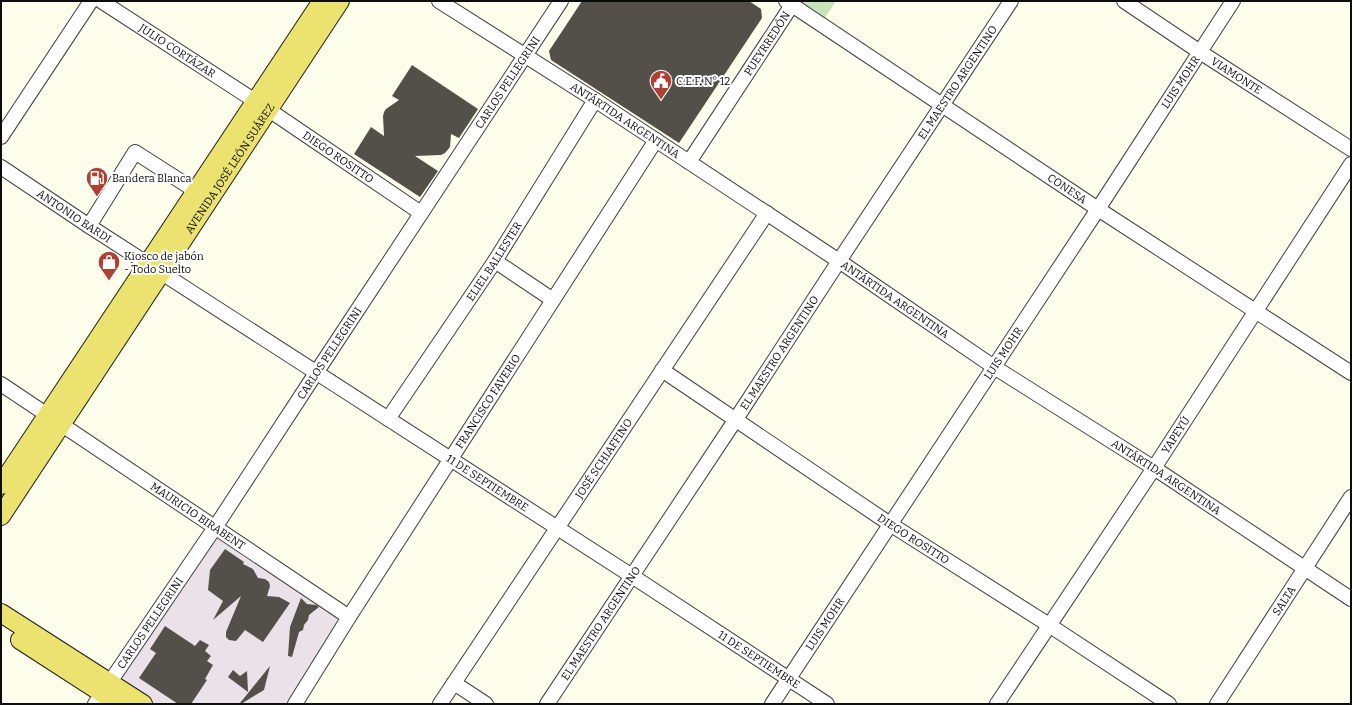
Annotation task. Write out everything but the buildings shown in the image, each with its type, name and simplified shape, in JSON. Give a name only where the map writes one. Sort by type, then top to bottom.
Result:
[{"type":"main road","name":"AVENIDA JOSÉ LEÓN SUÁREZ","points":[[1,485],[54,419],[155,268],[262,106],[322,1]]},
{"type":"main road","name":"AVENIDA JOSÉ LEÓN SUÁREZ","points":[[155,268],[196,191],[262,106],[340,1]]},
{"type":"main road","name":"AVENIDA JOSÉ LEÓN SUÁREZ","points":[[1,516],[54,419]]},
{"type":"main road","points":[[1,612],[102,694],[143,704]]},
{"type":"main road","points":[[1,627],[119,704]]},
{"type":"street","points":[[1,138],[91,1]]},
{"type":"street","name":"JULIO CORTÁZAR","points":[[101,1],[262,106]]},
{"type":"street","name":"ANTÁRTIDA ARGENTINA","points":[[439,1],[595,100],[839,260],[994,367],[1154,468],[1351,599]]},
{"type":"street","name":"CARLOS PELLEGRINI","points":[[102,694],[216,526],[562,1]]},
{"type":"street","name":"EL MAESTRO ARGENTINO","points":[[547,704],[736,420],[839,260],[1011,1]]},
{"type":"street","name":"VIAMONTE","points":[[1124,1],[1200,52],[1351,149]]},
{"type":"street","name":"LUIS MOHR","points":[[772,704],[1233,1]]},
{"type":"street","name":"CONESA","points":[[789,3],[943,104],[1098,209],[1351,373]]},
{"type":"street","name":"PUEYRREDÓN","points":[[689,162],[789,3]]},
{"type":"street","name":"ELIEL BALLESTER","points":[[388,419],[495,261],[595,100]]},
{"type":"street","name":"DIEGO ROSITTO","points":[[262,106],[421,213]]},
{"type":"street","name":"FRANCISCO FAVERIO","points":[[295,704],[349,617],[656,140]]},
{"type":"street","points":[[89,226],[135,152],[196,191]]},
{"type":"street","name":"YAPEYÚ","points":[[997,704],[1154,468],[1351,164]]},
{"type":"street","name":"ANTONIO BARDI","points":[[1,167],[155,268]]},
{"type":"street","name":"JOSÉ SCHIAFFINO","points":[[440,704],[766,213]]},
{"type":"street","points":[[495,261],[553,300]]},
{"type":"street","name":"11 DE SEPTIEMBRE","points":[[155,268],[632,576],[827,704]]},
{"type":"street","name":"DIEGO ROSITTO","points":[[662,370],[890,524],[1049,625],[1169,704]]},
{"type":"street","name":"MAURICIO BIRABENT","points":[[1,384],[216,526],[349,617]]},
{"type":"street","name":"SALTA","points":[[1218,704],[1351,497]]},
{"type":"street","points":[[454,683],[486,704]]},
{"type":"shaded area","points":[[219,538],[337,616],[338,626],[288,704],[155,704],[124,684],[123,674],[212,541]]},
{"type":"green space","points":[[798,1],[836,1],[824,19]]},
{"type":"place","name":"C.E.F. N° 12","points":[[661,100]]},
{"type":"place","name":"Bandera Blanca","points":[[97,198]]},
{"type":"place","name":"Kiosco de jabón - Todo Suelto","points":[[109,282]]}]
